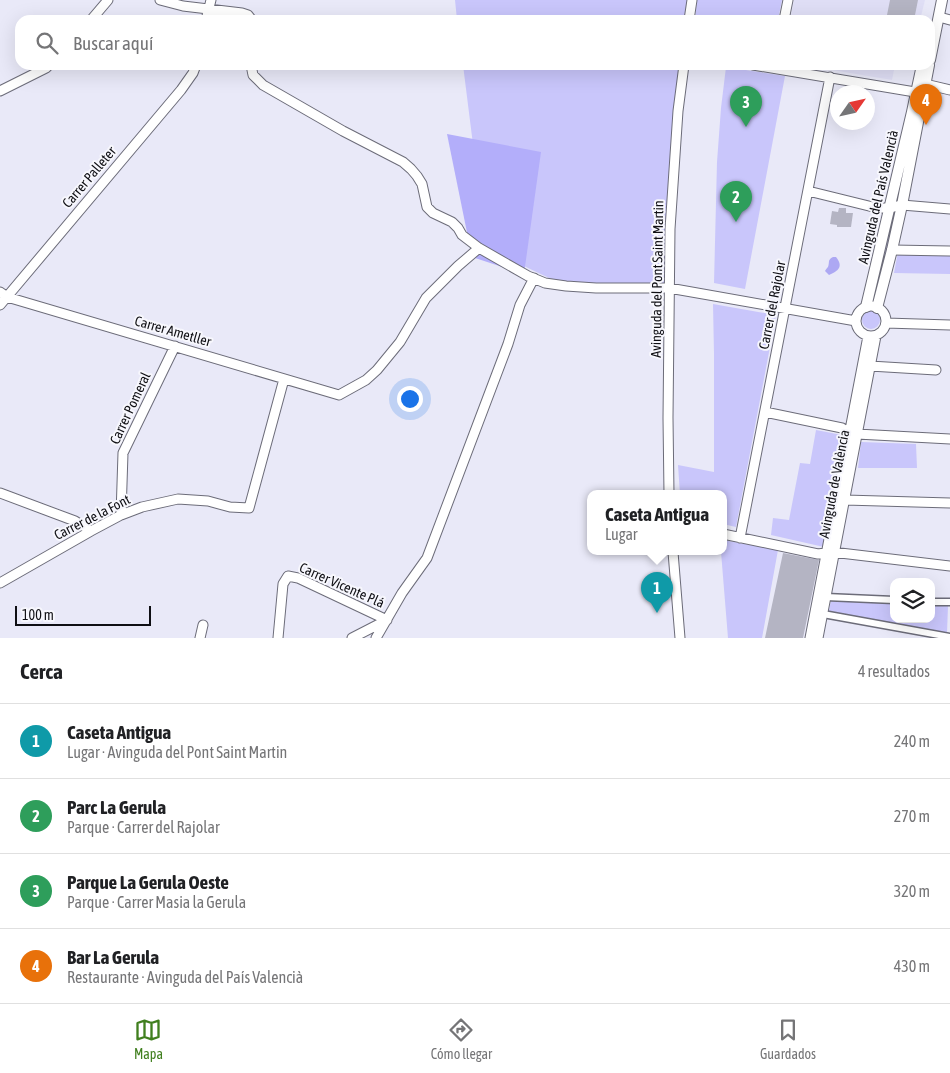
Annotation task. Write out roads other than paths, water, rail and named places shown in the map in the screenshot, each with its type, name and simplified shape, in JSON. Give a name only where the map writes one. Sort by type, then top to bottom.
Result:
[{"type":"street","points":[[95,15],[108,0]]},
{"type":"street","points":[[160,0],[183,6],[210,4],[242,12],[246,15]]},
{"type":"street","points":[[690,15],[692,0]]},
{"type":"street","points":[[785,15],[788,0]]},
{"type":"street","points":[[932,15],[935,0]]},
{"type":"street","points":[[935,36],[942,0]]},
{"type":"street","points":[[939,17],[950,20]]},
{"type":"street","points":[[0,91],[42,70]]},
{"type":"street","name":"Carrer Palleter","points":[[0,305],[4,294],[181,90],[194,70]]},
{"type":"street","points":[[252,70],[253,75],[263,85],[343,131],[403,162],[411,168],[422,184],[427,207],[433,213],[452,222],[462,235],[479,248],[545,283],[566,286],[669,288],[856,321]]},
{"type":"street","name":"Avinguda del Pont Saint Martin","points":[[669,490],[671,209],[678,111],[683,70]]},
{"type":"street","points":[[791,70],[921,90],[950,90]]},
{"type":"street","name":"Avinguda del País Valencià","points":[[877,308],[902,205],[921,90],[922,70]]},
{"type":"street","name":"Avinguda del País Valencià","points":[[866,307],[889,208],[927,70]]},
{"type":"street","name":"Carrer del Rajolar","points":[[740,538],[830,77]]},
{"type":"street","points":[[808,191],[877,208],[902,205],[950,209]]},
{"type":"street","name":"Carrer Ametller","points":[[4,294],[339,394],[366,380],[377,370],[400,342],[426,298],[479,248]]},
{"type":"street","points":[[892,250],[950,251]]},
{"type":"street","points":[[376,638],[402,593],[428,558],[508,344],[520,305],[534,278]]},
{"type":"street","points":[[866,307],[877,308],[884,314],[886,322],[883,330],[872,336],[861,332],[856,321],[858,313],[866,307]]},
{"type":"street","points":[[886,322],[950,325]]},
{"type":"street","name":"Avinguda de València","points":[[810,638],[845,500],[854,434],[870,366],[872,336]]},
{"type":"street","name":"Avinguda de València","points":[[818,638],[826,598],[831,553],[872,336]]},
{"type":"street","name":"Carrer Pomeral","points":[[121,515],[123,453],[175,346]]},
{"type":"street","points":[[870,366],[936,370]]},
{"type":"street","name":"Carrer de la Font","points":[[0,583],[91,531],[121,515],[142,507],[178,499],[249,508],[284,379]]},
{"type":"street","points":[[765,412],[842,428],[854,434],[950,439]]},
{"type":"street","points":[[0,493],[75,521],[91,531]]},
{"type":"street","points":[[845,500],[950,503]]},
{"type":"street","points":[[727,535],[818,554],[831,553],[950,566]]},
{"type":"street","points":[[673,555],[680,638]]},
{"type":"street","name":"Carrer Vicente Plá","points":[[278,638],[283,584],[288,576],[298,578],[387,620]]},
{"type":"street","points":[[826,598],[890,600]]},
{"type":"street","points":[[935,602],[950,602]]},
{"type":"street","points":[[823,614],[950,637]]},
{"type":"street","points":[[352,638],[387,620]]},
{"type":"street","points":[[200,638],[204,625]]},
{"type":"place","name":"Bar La Gerula","points":[[926,125]]},
{"type":"place","name":"Parque La Gerula Oeste","points":[[746,127]]},
{"type":"place","name":"Parc La Gerula","points":[[736,222]]},
{"type":"place","name":"Caseta Antigua","points":[[657,613]]}]
